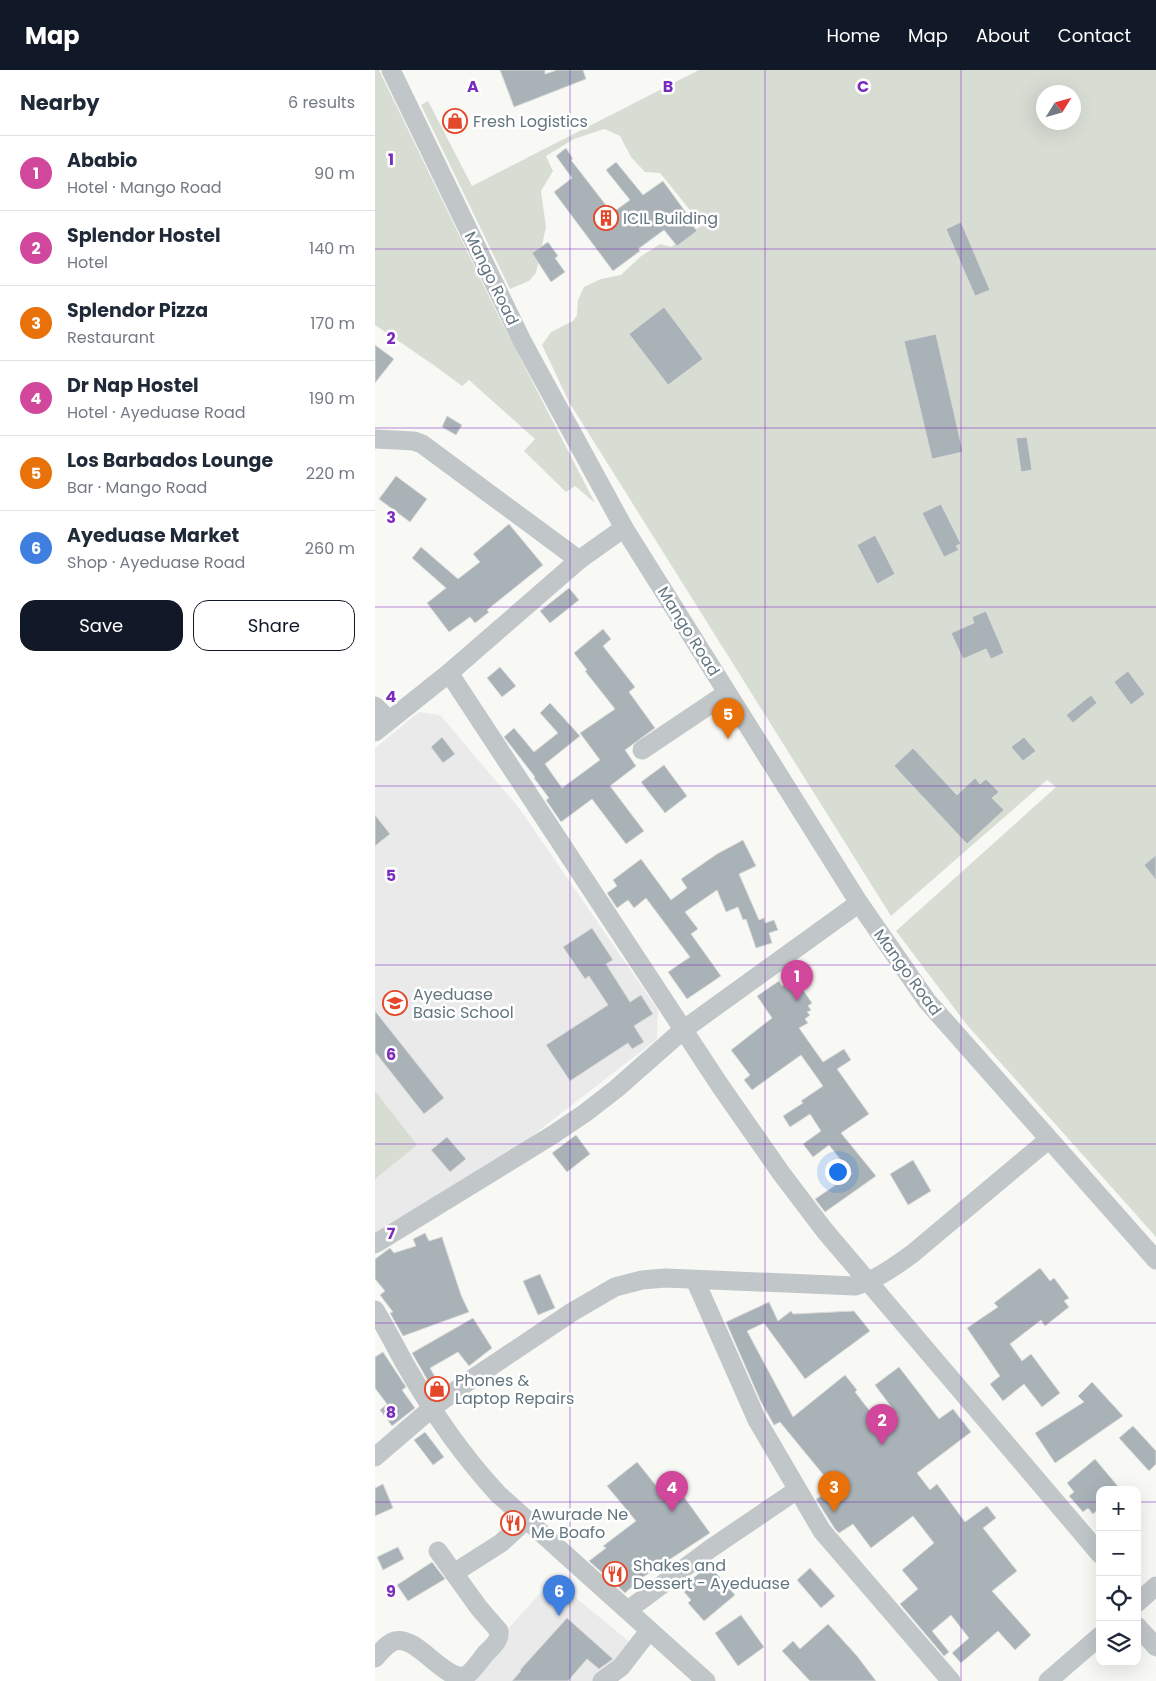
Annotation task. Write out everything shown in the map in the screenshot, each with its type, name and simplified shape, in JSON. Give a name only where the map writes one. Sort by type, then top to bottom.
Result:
[{"type":"street","name":"Mango Road","points":[[391,70],[522,341],[624,528],[859,903],[927,1001],[1156,1260]]},
{"type":"street","points":[[378,444],[414,441],[422,444],[579,560]]},
{"type":"street","points":[[375,706],[382,726],[449,673],[579,560],[624,528]]},
{"type":"street","points":[[449,673],[683,1030],[781,1173],[825,1231],[1096,1549]]},
{"type":"street","points":[[643,750],[727,693]]},
{"type":"street","points":[[375,1244],[577,1118],[616,1089],[683,1030],[859,903]]},
{"type":"street","points":[[375,1457],[432,1408],[465,1383],[572,1312],[615,1288],[642,1280],[855,1286],[868,1282],[896,1266],[912,1254],[1048,1140]]},
{"type":"street","points":[[695,1280],[757,1420],[822,1531],[951,1681]]},
{"type":"street","points":[[375,1310],[432,1408],[474,1468],[526,1520],[706,1681]]},
{"type":"street","points":[[628,1610],[710,1549],[797,1490]]},
{"type":"street","points":[[454,1573],[501,1543],[526,1520]]},
{"type":"street","points":[[375,1658],[393,1642],[401,1640],[412,1645],[451,1675],[462,1676],[469,1673],[498,1640],[499,1631],[479,1608],[438,1551]]},
{"type":"street","points":[[1141,1598],[1156,1586]]},
{"type":"street","points":[[602,1681],[621,1667],[649,1630]]},
{"type":"street","points":[[1141,1630],[1156,1647]]},
{"type":"street","points":[[1048,1681],[1096,1639]]},
{"type":"shaded area","points":[[375,70],[379,70],[500,319],[595,503],[575,486],[566,492],[524,451],[535,439],[469,380],[462,386],[375,325]]},
{"type":"shaded area","points":[[699,70],[1156,70],[1156,1237],[967,1025],[896,931],[1056,787],[1047,780],[891,916],[569,402],[542,345],[551,332],[573,321],[577,315],[578,300],[584,287],[601,279],[621,275],[640,257],[660,244],[671,247],[702,225],[660,173],[645,172],[631,157],[620,136],[604,129],[574,139],[546,156],[553,171],[541,191],[546,227],[536,273],[529,281],[510,289],[421,105],[428,101],[472,186]]},
{"type":"shaded area","points":[[419,712],[440,715],[519,808],[658,1010],[657,1039],[506,1156],[375,1233],[375,748]]},
{"type":"shaded area","points":[[375,1091],[417,1145],[375,1179]]},
{"type":"shaded area","points":[[553,1579],[643,1653],[618,1681],[461,1681]]},
{"type":"building","points":[[500,70],[545,70],[545,74],[557,70],[583,70],[586,79],[514,107]]},
{"type":"building","points":[[566,148],[573,159],[571,160],[612,213],[630,200],[606,170],[616,162],[643,195],[663,181],[697,231],[677,246],[664,230],[613,271],[554,192],[572,178],[556,156]]},
{"type":"building","points":[[961,222],[990,290],[975,296],[946,229]]},
{"type":"building","points":[[548,242],[558,256],[555,258],[565,272],[551,282],[532,253]]},
{"type":"building","points":[[664,307],[703,359],[668,385],[629,334]]},
{"type":"building","points":[[936,334],[963,452],[932,459],[904,341]]},
{"type":"building","points":[[375,345],[394,359],[375,383]]},
{"type":"building","points":[[447,416],[462,425],[456,435],[442,427]]},
{"type":"building","points":[[1027,437],[1032,470],[1021,472],[1016,438]]},
{"type":"building","points":[[396,476],[427,499],[410,522],[379,499]]},
{"type":"building","points":[[941,504],[961,544],[956,546],[959,550],[944,557],[922,513]]},
{"type":"building","points":[[509,524],[543,565],[487,610],[489,612],[475,623],[470,617],[449,632],[427,603],[446,588],[412,558],[421,547],[458,579],[480,562],[473,554]]},
{"type":"building","points":[[875,535],[895,574],[877,584],[857,545]]},
{"type":"building","points":[[569,588],[579,600],[550,623],[540,611]]},
{"type":"building","points":[[986,611],[1004,653],[991,659],[986,649],[963,659],[951,633],[974,623],[972,617]]},
{"type":"building","points":[[603,629],[611,639],[603,646],[635,687],[629,692],[655,728],[625,750],[636,766],[610,786],[644,831],[626,844],[592,799],[561,822],[546,800],[549,798],[535,777],[504,737],[514,728],[534,752],[558,733],[540,713],[550,703],[580,736],[545,764],[562,788],[600,760],[580,733],[615,709],[585,671],[587,670],[574,653]]},
{"type":"building","points":[[500,667],[516,686],[502,697],[487,678]]},
{"type":"building","points":[[1128,671],[1145,694],[1131,705],[1114,682]]},
{"type":"building","points":[[1091,695],[1097,703],[1073,723],[1066,715]]},
{"type":"building","points":[[442,737],[455,754],[443,763],[431,747]]},
{"type":"building","points":[[1024,737],[1036,751],[1023,761],[1011,747]]},
{"type":"building","points":[[913,748],[957,795],[975,778],[980,784],[986,779],[999,792],[992,798],[1004,810],[967,844],[894,766]]},
{"type":"building","points":[[664,765],[687,796],[665,813],[641,782]]},
{"type":"building","points":[[375,815],[390,834],[375,846]]},
{"type":"building","points":[[743,840],[756,866],[739,874],[759,920],[764,918],[765,923],[774,920],[778,930],[769,933],[772,943],[756,948],[746,919],[743,920],[738,907],[726,912],[717,890],[685,912],[698,929],[691,934],[721,976],[687,999],[668,972],[690,957],[646,898],[634,908],[628,900],[617,908],[607,893],[617,886],[613,880],[641,859],[671,900],[687,888],[681,879],[717,854]]},
{"type":"building","points":[[1156,855],[1156,880],[1144,865]]},
{"type":"building","points":[[592,928],[613,960],[606,964],[630,1002],[641,995],[653,1014],[634,1026],[644,1042],[632,1049],[628,1043],[570,1081],[546,1045],[608,1005],[589,976],[585,979],[563,947]]},
{"type":"building","points":[[794,977],[812,1003],[808,1006],[811,1010],[807,1012],[810,1015],[805,1019],[808,1023],[799,1028],[823,1062],[844,1049],[851,1060],[837,1069],[869,1114],[841,1133],[876,1176],[825,1212],[815,1199],[852,1174],[829,1145],[813,1157],[803,1144],[821,1131],[810,1114],[790,1127],[783,1116],[803,1103],[801,1101],[823,1086],[801,1055],[752,1090],[744,1080],[750,1075],[731,1050],[772,1018],[757,996],[779,981],[782,986]]},
{"type":"building","points":[[375,1011],[444,1098],[424,1114],[375,1052]]},
{"type":"building","points":[[576,1135],[590,1154],[567,1172],[552,1153]]},
{"type":"building","points":[[447,1137],[466,1159],[450,1172],[431,1150]]},
{"type":"building","points":[[913,1160],[931,1191],[908,1205],[890,1174]]},
{"type":"building","points":[[425,1233],[429,1241],[442,1237],[461,1295],[469,1312],[403,1336],[390,1313],[393,1312],[380,1295],[385,1291],[375,1279],[375,1259],[390,1248],[394,1253],[416,1246],[413,1239]]},
{"type":"building","points":[[1040,1268],[1050,1281],[1054,1278],[1069,1298],[1064,1301],[1069,1307],[1045,1326],[1041,1320],[1010,1344],[1022,1361],[1031,1354],[1060,1393],[1042,1407],[1024,1384],[1003,1401],[990,1384],[1000,1376],[967,1328],[998,1307],[994,1303]]},
{"type":"building","points":[[540,1274],[555,1308],[538,1315],[523,1281]]},
{"type":"building","points":[[769,1302],[778,1321],[791,1311],[793,1314],[854,1311],[870,1331],[805,1379],[764,1323],[747,1331],[793,1417],[845,1375],[857,1390],[855,1392],[883,1428],[898,1416],[875,1385],[899,1367],[939,1419],[953,1409],[971,1432],[917,1473],[930,1490],[937,1484],[965,1522],[987,1506],[996,1518],[983,1528],[1017,1571],[992,1591],[1031,1635],[1015,1650],[998,1631],[961,1663],[952,1653],[969,1638],[951,1615],[932,1631],[949,1652],[944,1656],[900,1604],[918,1589],[902,1570],[934,1543],[913,1516],[871,1548],[853,1524],[839,1533],[835,1529],[816,1499],[835,1489],[780,1422],[774,1425],[761,1402],[726,1322]]},
{"type":"building","points":[[473,1318],[492,1348],[469,1366],[458,1352],[430,1368],[439,1384],[432,1388],[412,1353]]},
{"type":"building","points":[[383,1352],[406,1387],[402,1390],[415,1408],[392,1426],[380,1410],[387,1404],[375,1388],[375,1357]]},
{"type":"building","points":[[1092,1382],[1123,1416],[1055,1463],[1035,1433],[1084,1402],[1078,1396]]},
{"type":"building","points":[[1133,1426],[1156,1451],[1156,1464],[1149,1471],[1119,1438]]},
{"type":"building","points":[[425,1432],[444,1457],[433,1465],[414,1440]]},
{"type":"building","points":[[1095,1459],[1118,1486],[1096,1486],[1096,1511],[1093,1514],[1088,1508],[1083,1512],[1069,1496],[1074,1492],[1067,1483]]},
{"type":"building","points":[[637,1462],[667,1499],[679,1490],[710,1533],[643,1577],[625,1593],[589,1561],[606,1548],[603,1546],[636,1521],[607,1486]]},
{"type":"building","points":[[383,1484],[393,1508],[375,1516],[375,1488]]},
{"type":"building","points":[[398,1547],[404,1559],[383,1570],[377,1557]]},
{"type":"building","points":[[432,1562],[445,1579],[408,1601],[397,1585]]},
{"type":"building","points":[[709,1565],[735,1595],[704,1621],[688,1603],[691,1600],[684,1592],[693,1585],[690,1581]]},
{"type":"building","points":[[810,1568],[835,1596],[821,1608],[797,1580]]},
{"type":"building","points":[[741,1615],[764,1647],[738,1666],[715,1633]]},
{"type":"building","points":[[567,1618],[613,1659],[599,1669],[587,1659],[568,1681],[512,1681],[520,1670]]},
{"type":"building","points":[[828,1624],[857,1656],[876,1681],[810,1681],[782,1651],[793,1641],[800,1649]]},
{"type":"place","name":"Fresh Logistics","points":[[455,121]]},
{"type":"place","name":"ICIL Building","points":[[606,218]]},
{"type":"place","name":"Los Barbados Lounge","points":[[728,739]]},
{"type":"place","name":"Ababio","points":[[797,1001]]},
{"type":"place","name":"Ayeduase Basic School","points":[[395,1003]]},
{"type":"place","name":"Phones & Laptop Repairs","points":[[437,1389]]},
{"type":"place","name":"Splendor Hostel","points":[[882,1445]]},
{"type":"place","name":"Dr Nap Hostel","points":[[672,1512]]},
{"type":"place","name":"Splendor Pizza","points":[[834,1512]]},
{"type":"place","name":"Awurade Ne Me Boafo","points":[[513,1523]]},
{"type":"place","name":"Shakes and Dessert - Ayeduase","points":[[615,1574]]},
{"type":"place","name":"Ayeduase Market","points":[[559,1616]]}]
